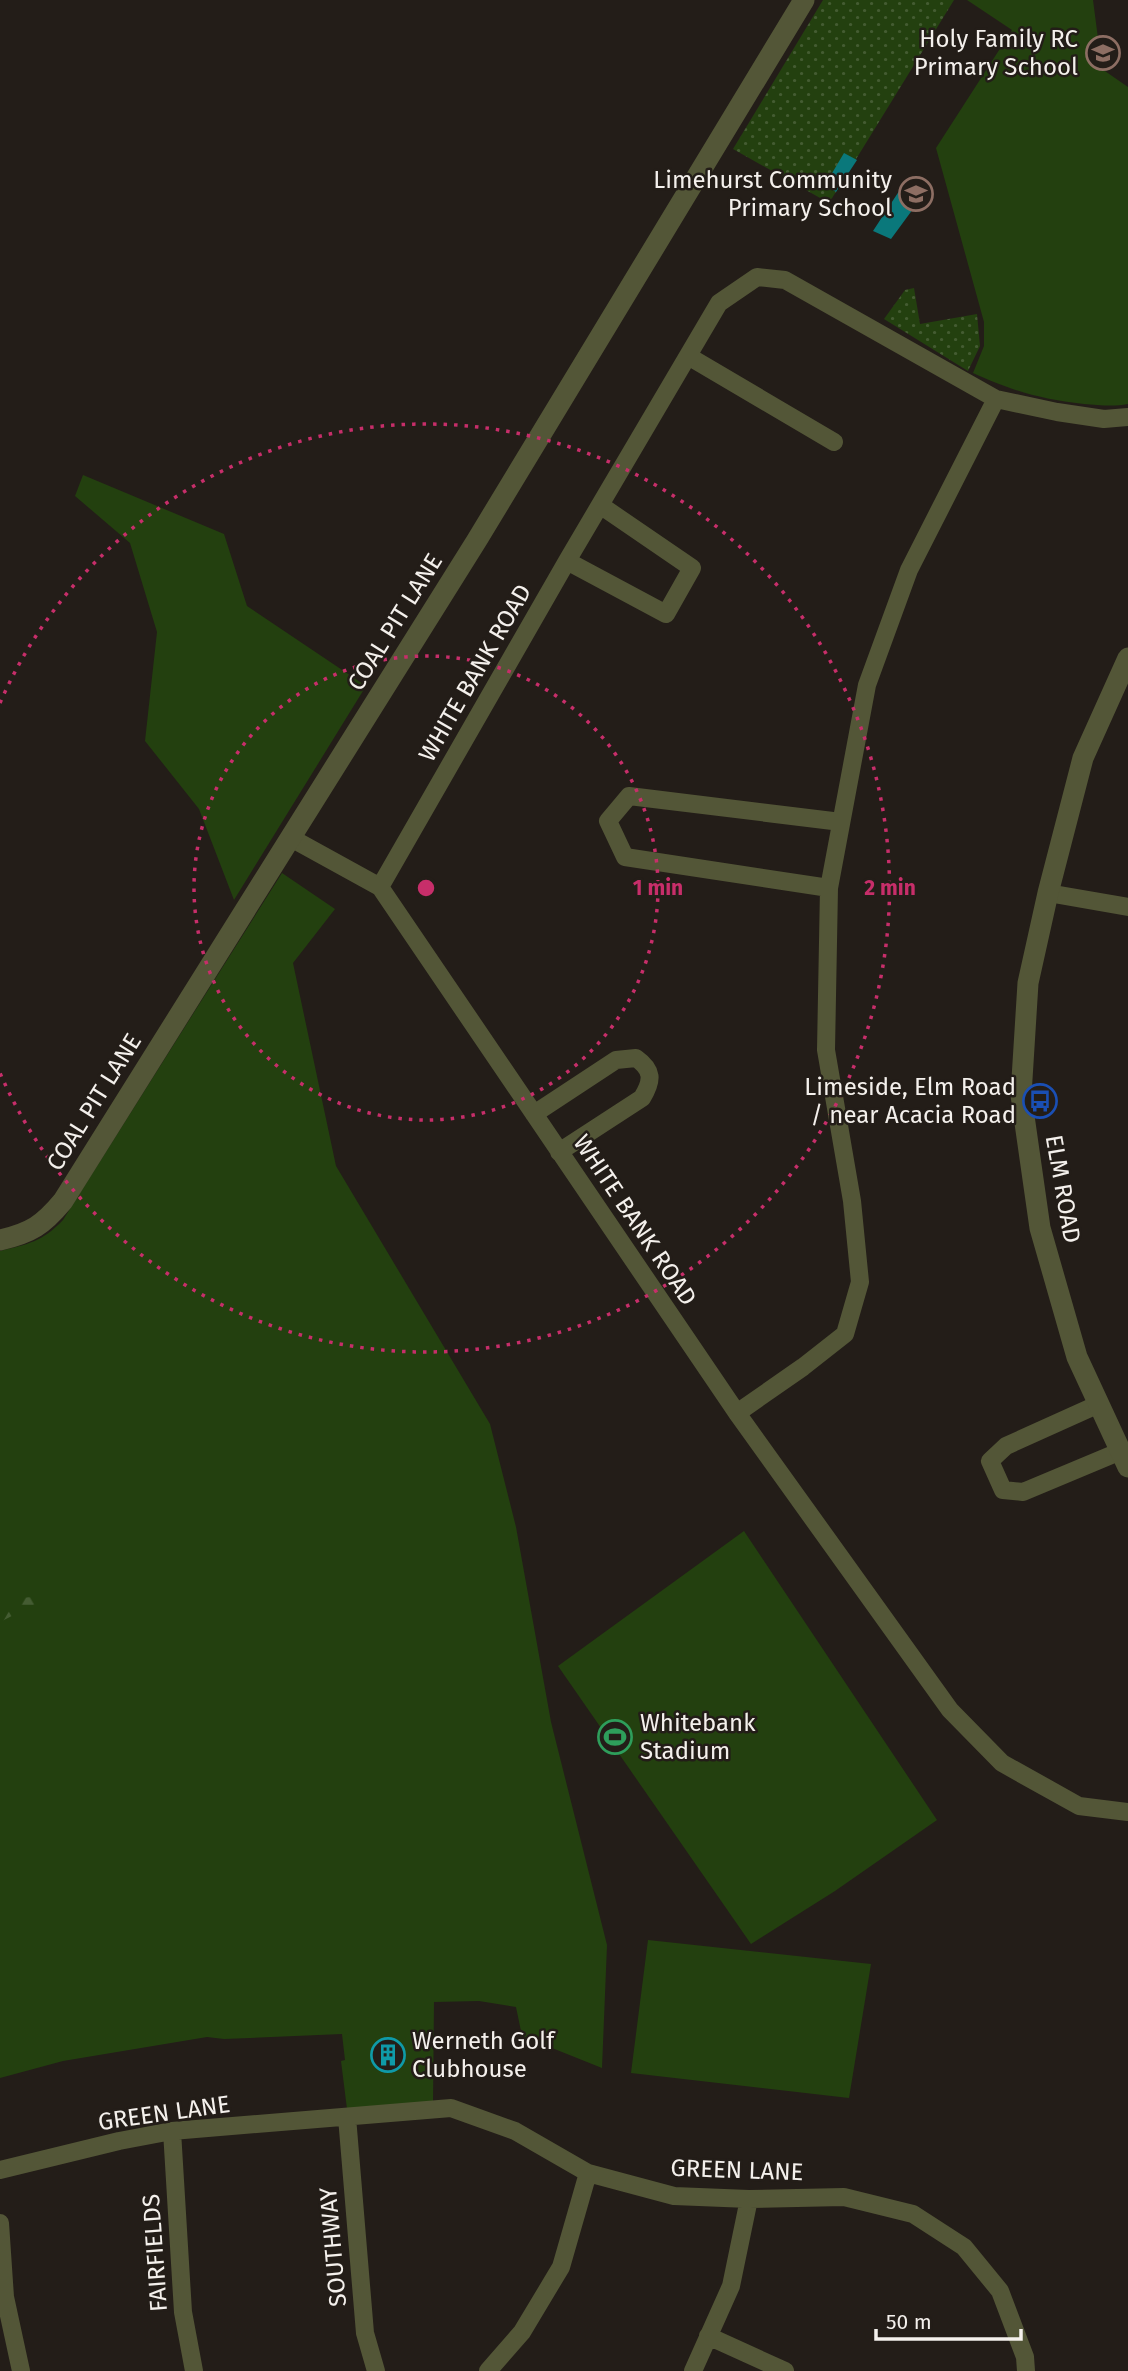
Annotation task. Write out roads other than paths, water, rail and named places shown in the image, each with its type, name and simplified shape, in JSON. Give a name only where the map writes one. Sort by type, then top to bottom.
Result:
[{"type":"street","name":"COAL PIT LANE","points":[[0,1240],[24,1234],[46,1221],[63,1201],[477,540],[804,0]]},
{"type":"street","name":"WHITE BANK ROAD","points":[[1128,417],[1093,417],[996,400],[785,280],[757,277],[719,303],[380,887],[737,1413],[958,1718],[1002,1763],[1079,1806],[1128,1812]]},
{"type":"street","points":[[688,356],[834,442]]},
{"type":"street","points":[[737,1413],[845,1334],[860,1282],[852,1201],[826,1050],[829,888],[867,685],[909,570],[996,400]]},
{"type":"street","points":[[567,561],[667,614],[692,568],[600,505]]},
{"type":"street","name":"ELM ROAD","points":[[1099,1404],[1006,1447],[990,1461],[1003,1490],[1023,1492],[1124,1459],[1099,1404],[1077,1357],[1040,1228],[1021,1095],[1028,983],[1048,893],[1083,758],[1128,658]]},
{"type":"street","points":[[829,888],[625,857],[608,821],[629,796],[841,822]]},
{"type":"street","points":[[290,838],[380,887]]},
{"type":"street","points":[[1048,893],[1128,907]]},
{"type":"street","points":[[534,1114],[617,1060],[636,1058],[647,1066],[650,1076],[648,1089],[642,1098],[559,1152]]},
{"type":"street","name":"GREEN LANE","points":[[0,2170],[107,2144],[172,2132],[451,2108],[515,2131],[588,2173],[674,2196],[749,2199],[844,2197],[913,2214],[964,2247],[1000,2291],[1025,2357],[1026,2371]]},
{"type":"street","name":"SOUTHWAY","points":[[347,2117],[365,2333],[376,2371]]},
{"type":"street","name":"FAIRFIELDS","points":[[172,2132],[183,2312],[194,2371]]},
{"type":"street","points":[[488,2371],[522,2332],[561,2267],[588,2173]]},
{"type":"street","points":[[692,2371],[731,2286],[749,2199]]},
{"type":"street","points":[[0,2223],[5,2297],[21,2371]]},
{"type":"street","points":[[708,2336],[785,2371]]},
{"type":"water","points":[[844,153],[857,160],[836,192],[825,185]]},
{"type":"water","points":[[905,182],[924,194],[891,239],[873,231]]},
{"type":"place","name":"Holy Family RC Primary School","points":[[1103,53]]},
{"type":"place","name":"Limehurst Community Primary School","points":[[916,194]]},
{"type":"place","name":"Limeside, Elm Road / near Acacia Road","points":[[1040,1101]]},
{"type":"place","name":"Whitebank Stadium","points":[[615,1737]]},
{"type":"place","name":"Werneth Golf Clubhouse","points":[[388,2055]]}]
